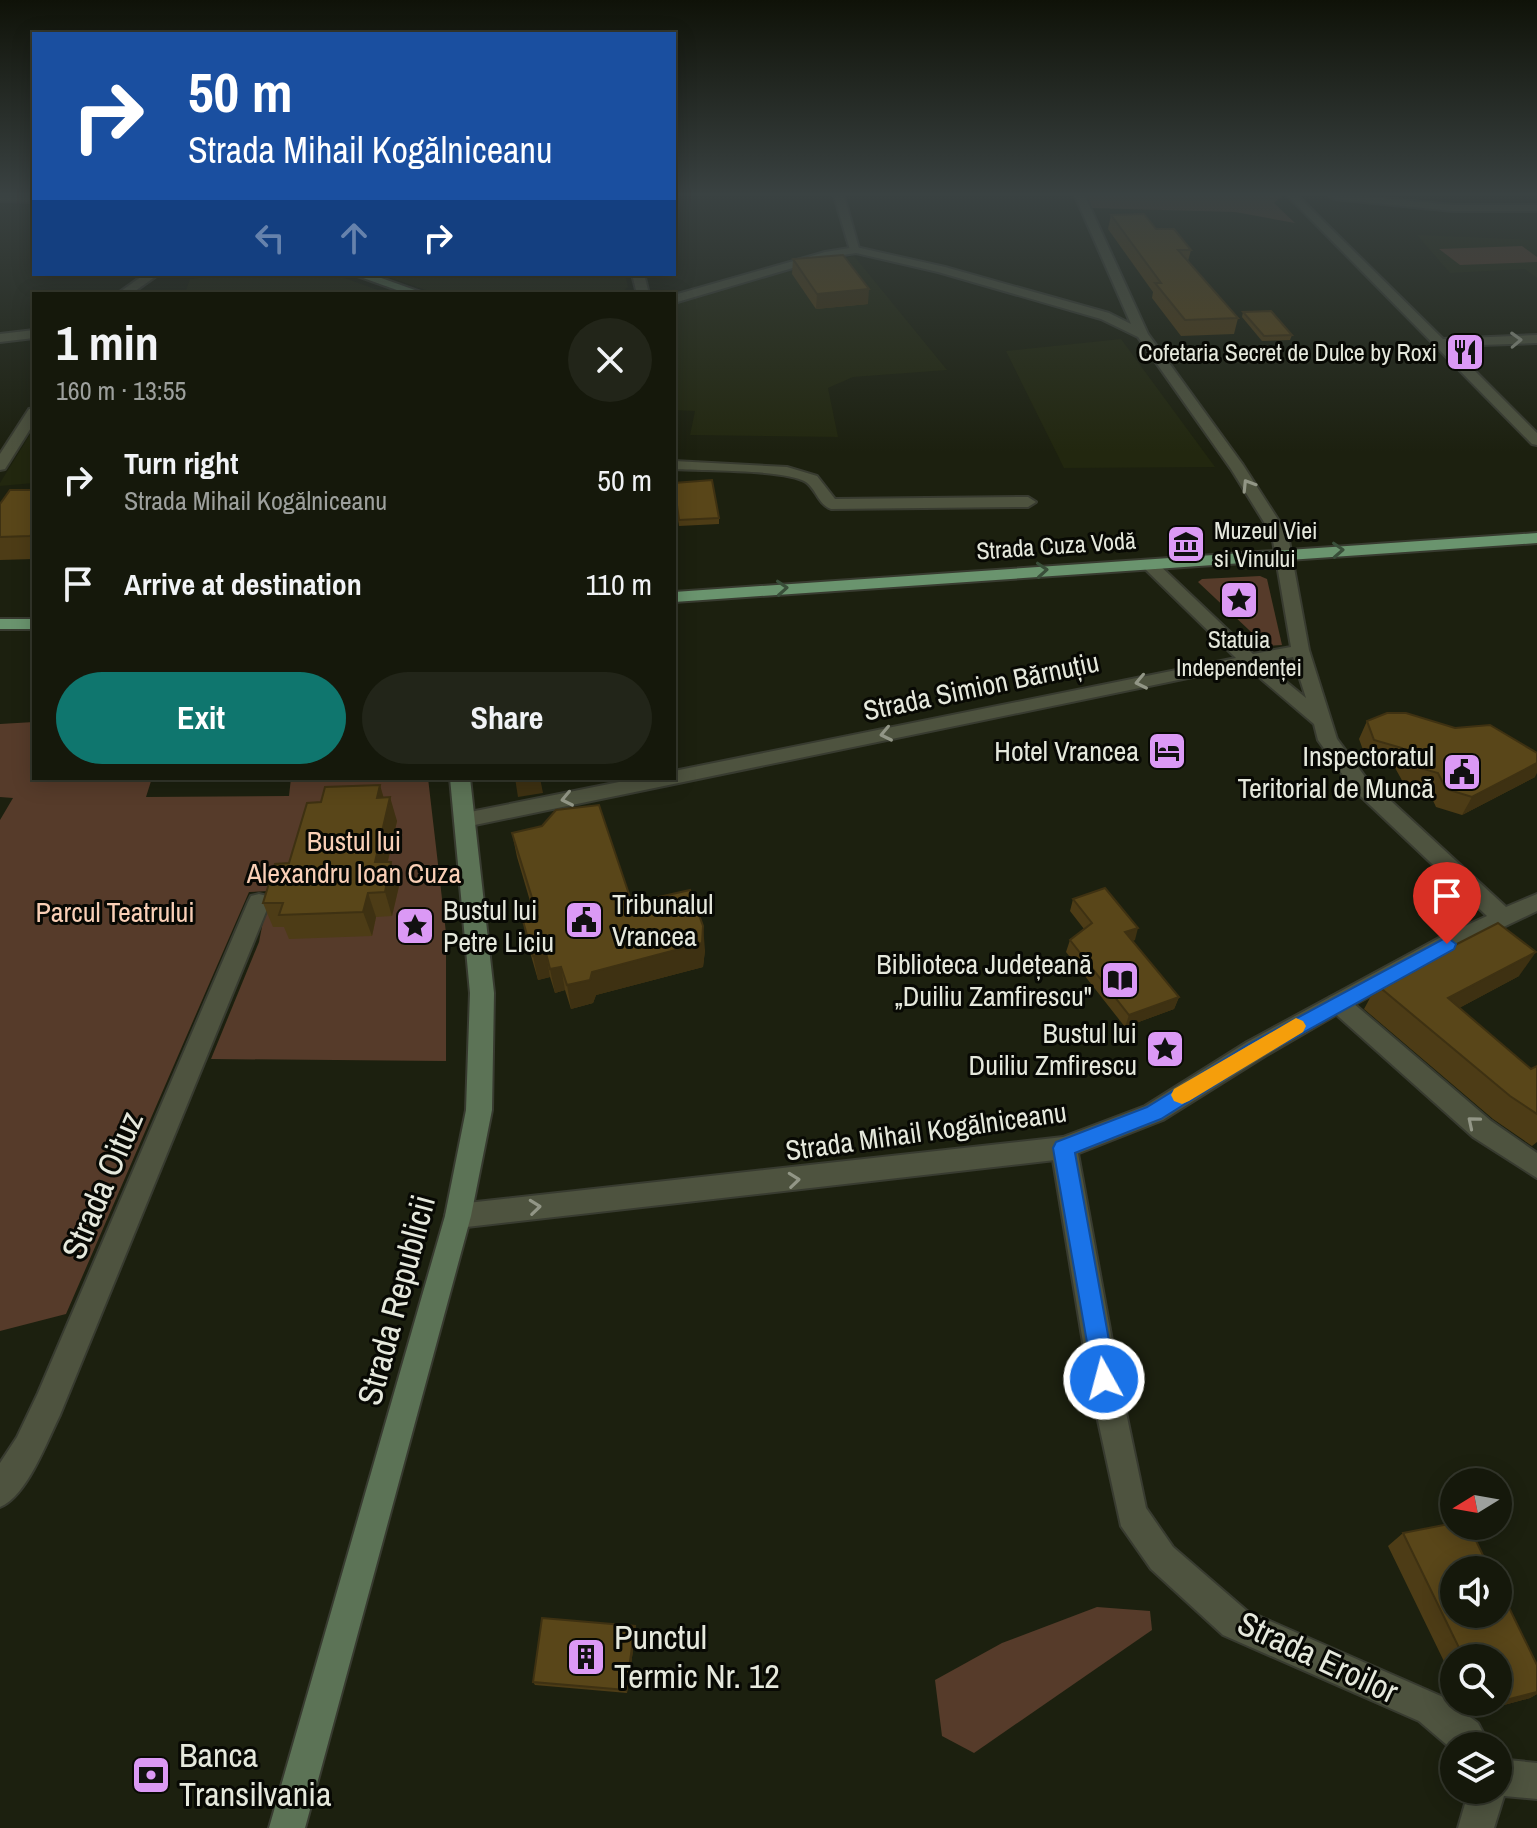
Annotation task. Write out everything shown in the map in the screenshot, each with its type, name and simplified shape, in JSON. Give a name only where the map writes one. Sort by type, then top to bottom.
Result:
[{"type":"main road","points":[[381,281],[414,292]]},
{"type":"main road","name":"Strada Cuza Vodă","points":[[676,597],[1537,538]]},
{"type":"main road","points":[[0,624],[32,624]]},
{"type":"main road","name":"Strada Republicii","points":[[287,1828],[458,1216],[479,1110],[482,993],[460,780]]},
{"type":"street","points":[[676,298],[735,281]]},
{"type":"street","points":[[986,281],[1105,316],[1142,334]]},
{"type":"street","points":[[1118,281],[1142,334],[1238,468],[1280,535],[1300,650],[1328,740],[1359,783],[1503,918]]},
{"type":"street","points":[[1378,281],[1537,441]]},
{"type":"street","points":[[0,338],[32,334]]},
{"type":"street","points":[[1439,343],[1537,339]]},
{"type":"street","points":[[1,464],[32,415]]},
{"type":"street","points":[[676,465],[787,471],[812,479],[831,504],[1028,502]]},
{"type":"street","points":[[1148,563],[1249,660],[1320,720]]},
{"type":"street","name":"Strada Simion Bărnuțiu","points":[[676,777],[1300,650]]},
{"type":"street","name":"Strada Simion Bărnuțiu","points":[[465,820],[662,780]]},
{"type":"street","name":"Strada Oituz","points":[[0,1491],[28,1448],[49,1404],[259,902]]},
{"type":"street","name":"Strada Mihail Kogălniceanu","points":[[458,1216],[1064,1148],[1154,1113],[1256,1049],[1338,1003],[1537,902]]},
{"type":"street","points":[[1338,1003],[1482,1129],[1537,1167]]},
{"type":"street","name":"Strada Eroilor","points":[[1064,1148],[1104,1379],[1132,1515],[1162,1558],[1235,1623],[1431,1709],[1460,1732]]},
{"type":"street","points":[[1512,1778],[1537,1781]]},
{"type":"street","points":[[1476,1828],[1483,1804]]},
{"type":"shaded area","points":[[189,281],[353,281],[383,292],[186,292]]},
{"type":"shaded area","points":[[401,281],[627,281],[628,287],[622,292],[431,292]]},
{"type":"shaded area","points":[[746,281],[875,281],[947,370],[853,377],[828,388],[838,437],[690,435],[695,411],[676,410],[676,298]]},
{"type":"shaded area","points":[[1121,339],[1215,467],[1064,468],[1006,351]]},
{"type":"shaded area","points":[[32,431],[32,483],[0,486]]},
{"type":"green space","points":[[1260,576],[1267,579],[1282,645],[1266,646],[1198,582],[1202,579]]},
{"type":"green space","name":"Parcul Teatrului","points":[[32,722],[32,780],[151,780],[146,797],[289,796],[291,780],[428,780],[446,933],[446,1061],[211,1059],[259,942],[269,891],[249,892],[66,1314],[0,1331],[0,820],[13,798],[0,797],[0,724]]},
{"type":"green space","points":[[1097,1607],[1150,1611],[1152,1630],[974,1753],[942,1736],[935,1680],[1002,1643]]},
{"type":"building","points":[[808,281],[863,281],[869,289],[817,294]]},
{"type":"building","points":[[1206,281],[1238,318],[1185,320],[1155,283]]},
{"type":"building","points":[[1271,311],[1292,335],[1264,336],[1243,312]]},
{"type":"building","points":[[712,480],[719,518],[679,520],[676,483]]},
{"type":"building","points":[[10,490],[32,490],[30,536],[0,537],[0,504]]},
{"type":"building","points":[[1387,713],[1406,713],[1455,728],[1490,725],[1537,753],[1537,763],[1472,797],[1446,789],[1438,773],[1413,766],[1402,748],[1374,740],[1367,721]]},
{"type":"building","points":[[380,785],[377,798],[390,797],[375,862],[391,862],[385,892],[368,893],[363,912],[279,915],[283,903],[263,903],[275,864],[289,863],[307,803],[321,802],[325,787]]},
{"type":"building","name":"Tribunalul Vrancea","points":[[599,805],[632,903],[690,890],[703,926],[702,943],[592,972],[590,980],[567,985],[561,967],[550,969],[546,953],[533,956],[523,921],[538,917],[512,833],[542,826],[556,810]]},
{"type":"building","name":"Biblioteca Județeană „Duiliu Zamfirescu\"","points":[[1105,888],[1138,928],[1125,932],[1179,997],[1129,1015],[1070,940],[1092,923],[1073,899]]},
{"type":"building","points":[[1498,923],[1536,952],[1448,998],[1531,1069],[1537,1066],[1537,1114],[1510,1096],[1377,985]]},
{"type":"building","points":[[1440,1526],[1440,1540],[1476,1540],[1483,1556],[1440,1556],[1440,1609],[1403,1533]]},
{"type":"building","points":[[1512,1614],[1537,1665],[1537,1692],[1512,1698],[1512,1644],[1457,1644],[1449,1628],[1512,1628]]},
{"type":"building","name":"Punctul Termic Nr. 12","points":[[542,1618],[635,1626],[626,1690],[533,1682]]},
{"type":"slow traffic","points":[[1182,1095],[1296,1026]]},
{"type":"place","name":"Cofetaria Secret de Dulce by Roxi","points":[[1465,352]]},
{"type":"place","name":"Muzeul Viei si Vinului","points":[[1186,544]]},
{"type":"place","name":"Statuia Independenței","points":[[1239,600]]},
{"type":"place","name":"Hotel Vrancea","points":[[1167,751]]},
{"type":"place","name":"Inspectoratul Teritorial de Muncă","points":[[1462,772]]},
{"type":"place","name":"Tribunalul Vrancea","points":[[584,920]]},
{"type":"place","name":"Bustul lui Petre Liciu","points":[[415,926]]},
{"type":"place","name":"Biblioteca Județeană „Duiliu Zamfirescu\"","points":[[1120,980]]},
{"type":"place","name":"Bustul lui Duiliu Zmfirescu","points":[[1165,1049]]},
{"type":"place","name":"Punctul Termic Nr. 12","points":[[586,1657]]},
{"type":"place","name":"Banca Transilvania","points":[[151,1775]]},
{"type":"route","points":[[1104,1379],[1064,1148],[1154,1113],[1256,1049],[1447,944]]},
{"type":"park label","name":"Bustul lui Alexandru Ioan Cuza","points":[[354,857]]}]
